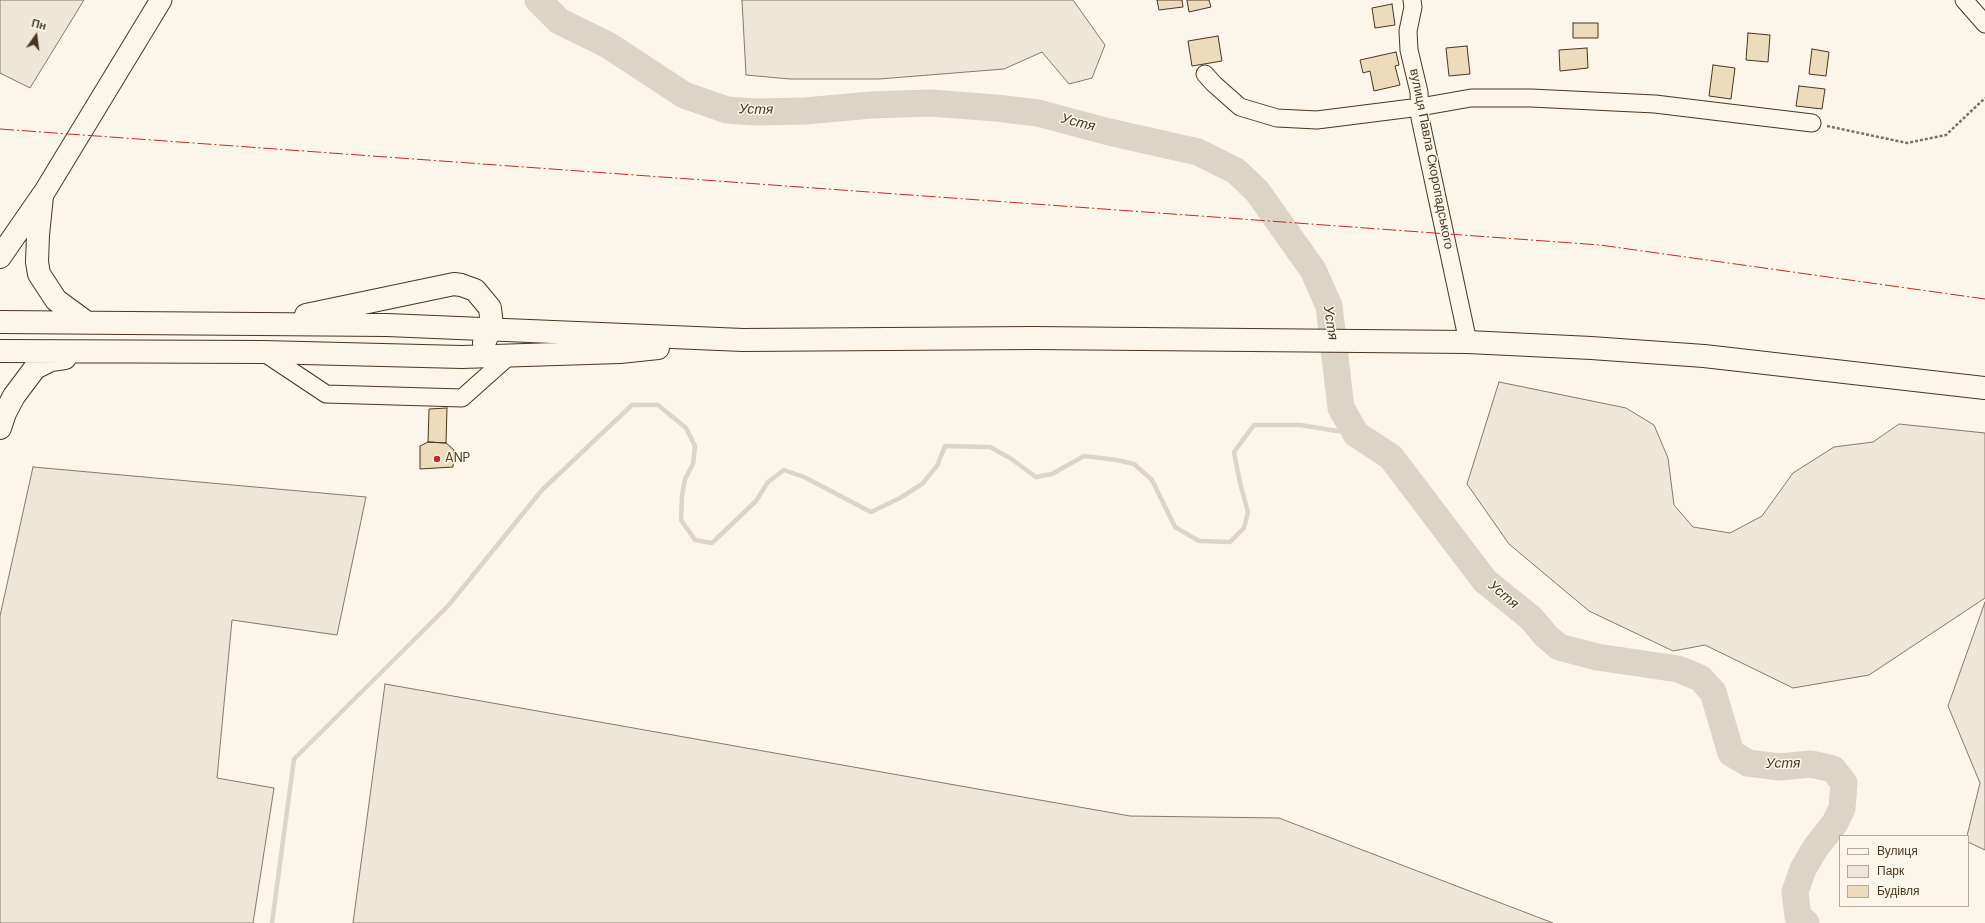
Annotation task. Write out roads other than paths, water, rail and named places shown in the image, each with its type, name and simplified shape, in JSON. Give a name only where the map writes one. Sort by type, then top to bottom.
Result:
[{"type":"highway","points":[[0,257],[42,196]]},
{"type":"highway","points":[[42,196],[38,235],[37,262],[39,274],[56,300],[86,322]]},
{"type":"highway","points":[[272,323],[454,284],[475,290],[490,308],[492,320],[490,330],[478,357]]},
{"type":"highway","points":[[0,322],[387,325],[743,340],[1041,338],[1468,342],[1591,348],[1704,356],[1985,388]]},
{"type":"highway","points":[[0,351],[264,352],[508,357],[620,352],[743,340]]},
{"type":"highway","points":[[0,428],[5,413],[14,396],[34,368],[51,360],[109,352]]},
{"type":"main road","points":[[42,196],[161,0]]},
{"type":"street","name":"вулиця Павла Скоропадського","points":[[1412,0],[1413,7],[1408,31],[1409,50],[1419,92],[1420,118],[1468,342]]},
{"type":"street","points":[[1964,0],[1985,24]]},
{"type":"street","points":[[1204,74],[1240,107],[1277,118],[1317,120],[1420,107],[1471,98],[1531,98],[1655,104],[1812,123]]},
{"type":"street","points":[[264,352],[326,394],[462,398],[508,357]]},
{"type":"waterway","name":"Устя","points":[[538,0],[559,21],[608,45],[684,95],[727,110],[756,112],[805,111],[871,105],[930,103],[1038,113],[1109,132],[1198,152],[1236,171],[1257,191],[1313,270],[1329,306],[1341,408],[1356,434],[1391,457],[1485,581],[1531,618],[1546,636],[1559,647],[1597,657],[1678,669],[1700,678],[1713,692],[1731,753],[1748,763],[1779,767],[1811,764],[1833,769],[1844,783],[1842,808],[1835,823],[1816,847],[1803,869],[1795,892],[1798,916],[1806,923]]},
{"type":"waterway","points":[[272,923],[294,759],[448,606],[542,490],[632,405],[658,405],[686,428],[695,446],[693,464],[685,479],[682,496],[681,520],[695,540],[712,543],[756,501],[768,482],[784,470],[804,477],[871,512],[900,498],[922,484],[937,466],[945,446],[990,447],[1010,458],[1036,477],[1052,474],[1084,456],[1117,460],[1134,464],[1152,480],[1175,527],[1199,541],[1230,542],[1244,528],[1248,512],[1240,483],[1234,452],[1254,425],[1300,425],[1356,434]]},
{"type":"place","name":"ANP","points":[[437,459]]}]
